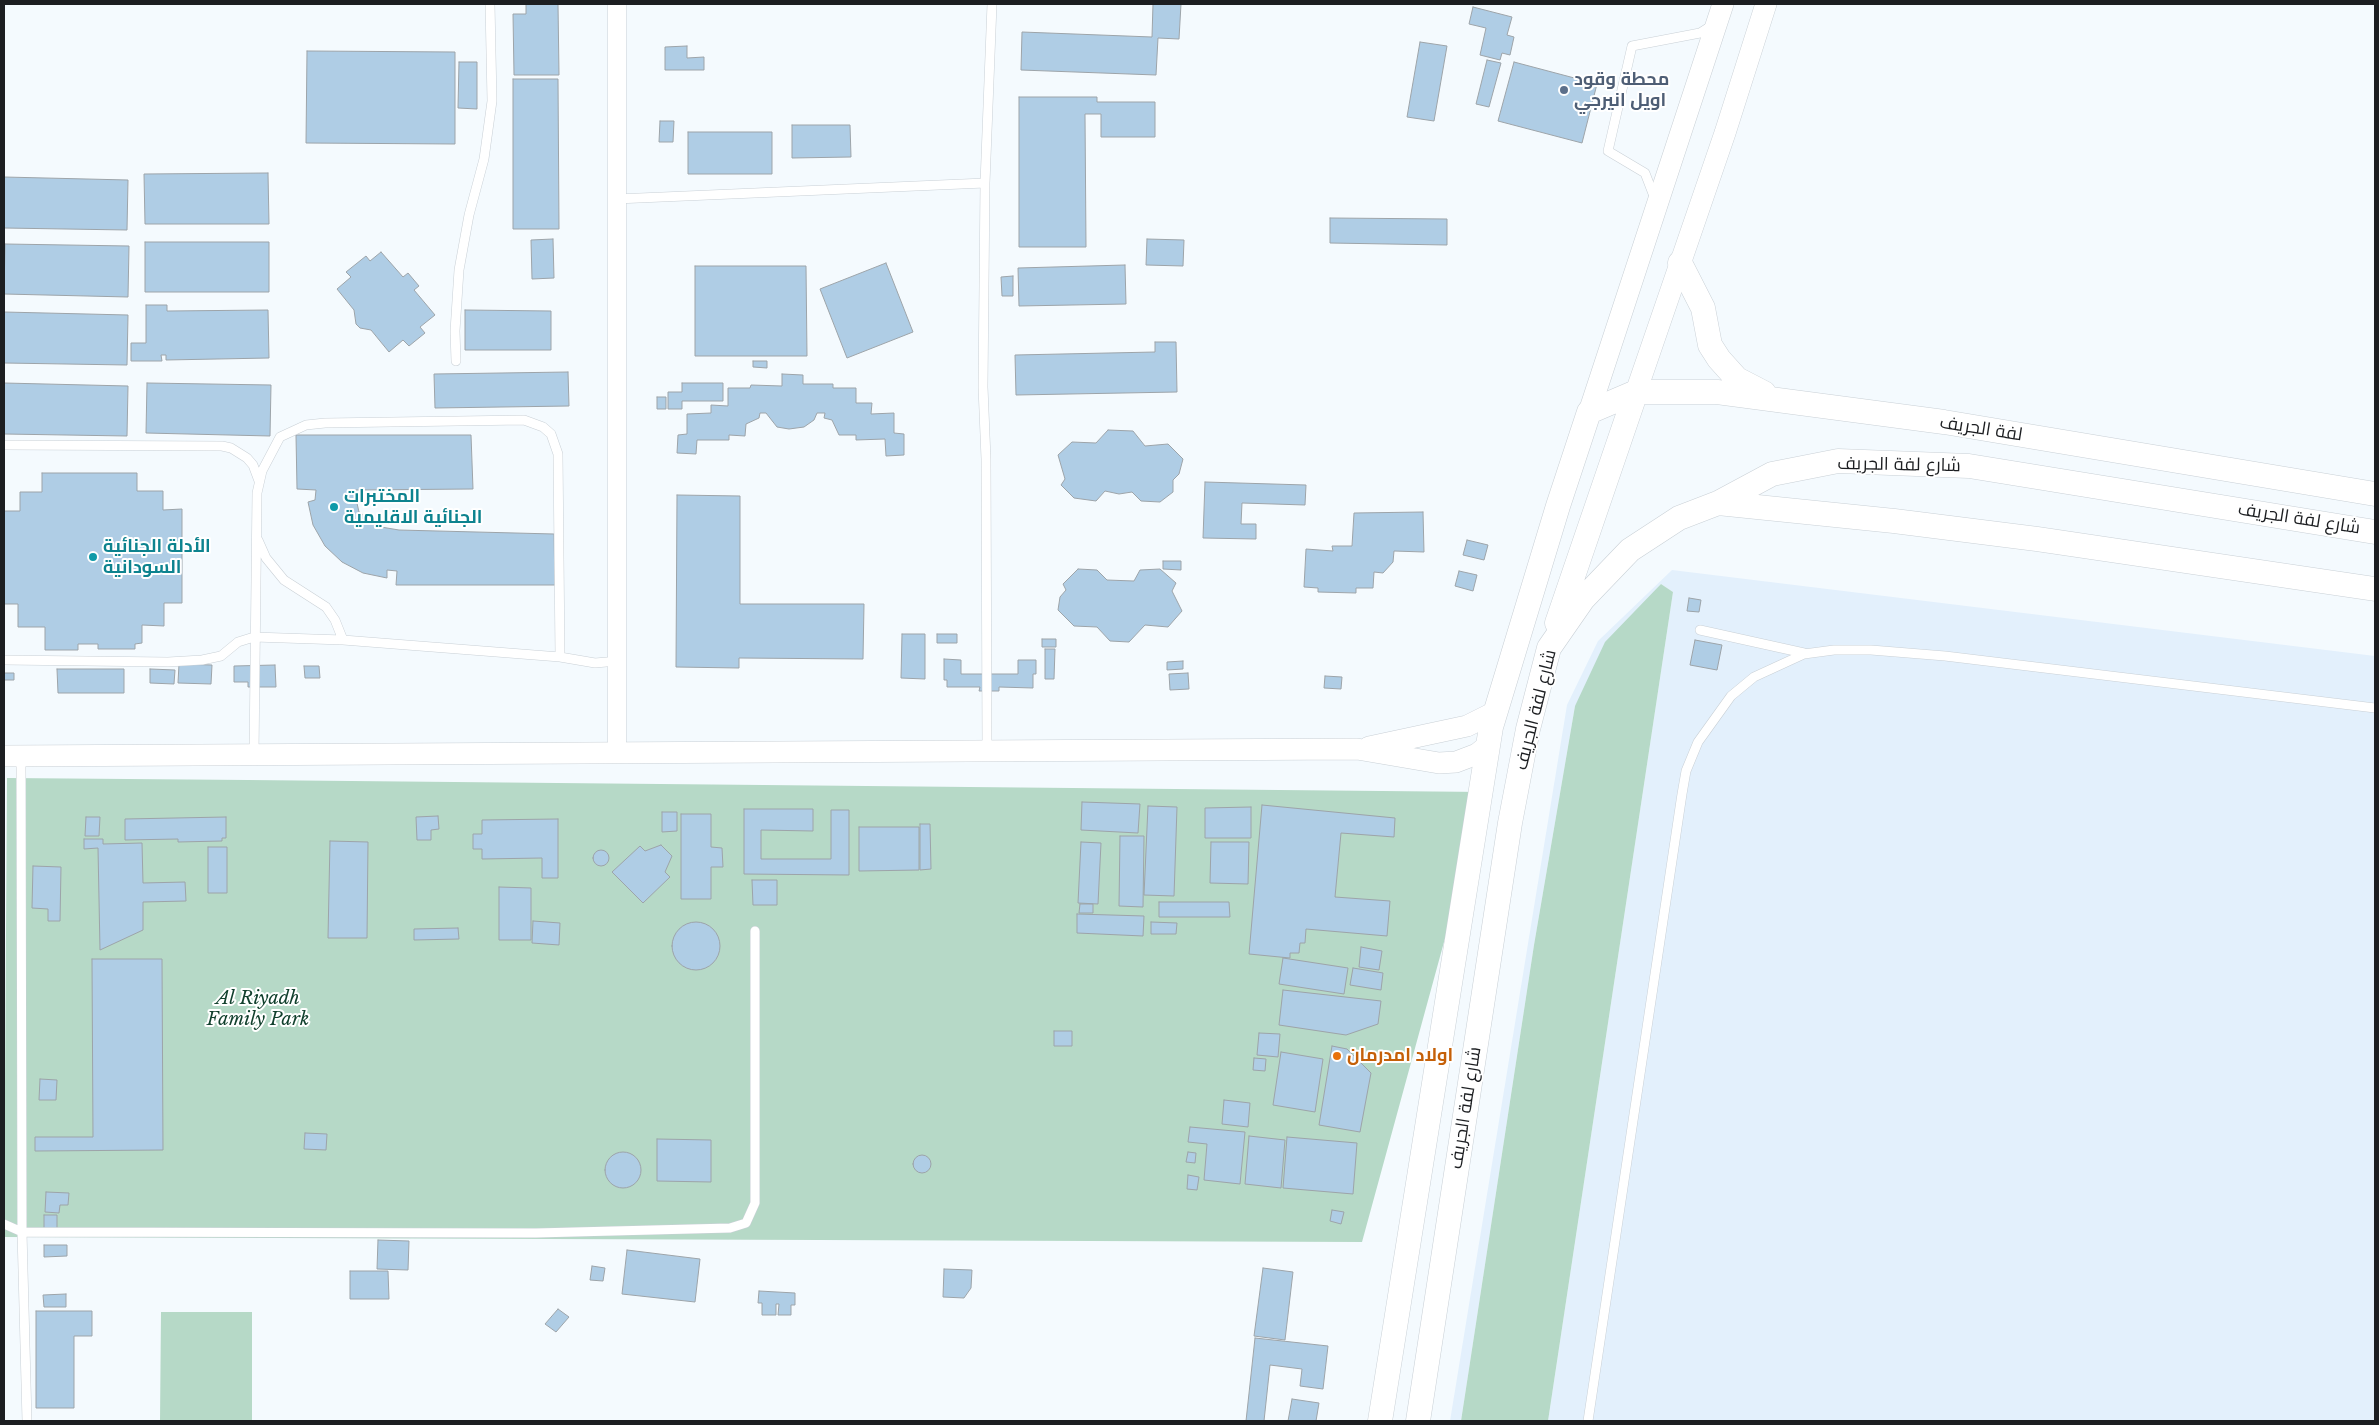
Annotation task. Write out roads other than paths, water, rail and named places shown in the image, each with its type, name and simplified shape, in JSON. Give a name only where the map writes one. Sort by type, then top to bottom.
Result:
[{"type":"main road","points":[[1680,263],[1703,308],[1710,345],[1719,359],[1737,379],[1772,398]]},
{"type":"main road","points":[[1549,648],[1636,392]]},
{"type":"main road","name":"لفة الجريف","points":[[1589,412],[1636,392],[1717,392],[1944,422],[2375,494]]},
{"type":"main road","name":"شارع لفة الجريف","points":[[1380,1421],[1493,713],[1589,412]]},
{"type":"main road","name":"شارع لفة الجريف","points":[[1418,1421],[1510,823],[1528,729],[1549,648],[1583,599],[1630,550],[1679,518],[1718,503],[1772,474],[1838,461],[1968,466],[2375,532]]},
{"type":"main road","points":[[1718,503],[1894,521],[2028,538],[2375,589]]},
{"type":"street","points":[[617,4],[617,753]]},
{"type":"street","points":[[1636,392],[1766,4]]},
{"type":"street","points":[[1589,412],[1720,12]]},
{"type":"street","points":[[1357,749],[1468,726],[1493,713]]},
{"type":"street","points":[[13,756],[1357,749],[1439,763],[1456,762],[1477,754],[1487,746]]},
{"type":"lane","points":[[456,361],[455,331],[458,270],[469,215],[484,159],[492,101],[493,73],[490,4]]},
{"type":"lane","points":[[987,751],[986,469],[983,387],[985,183],[992,4]]},
{"type":"lane","points":[[1658,206],[1645,173],[1608,151],[1632,46],[1700,33],[1720,12]]},
{"type":"lane","points":[[616,199],[985,183]]},
{"type":"lane","points":[[254,755],[254,637],[259,482],[270,453],[280,437],[292,430],[315,423],[524,420],[543,426],[551,434],[558,454],[560,657]]},
{"type":"lane","points":[[4,445],[222,446],[231,448],[247,458],[253,465],[259,482]]},
{"type":"lane","points":[[256,536],[272,568],[284,580],[326,607],[335,620],[343,640]]},
{"type":"lane","points":[[1700,630],[1804,654]]},
{"type":"lane","points":[[4,660],[168,662],[202,660],[221,656],[238,642],[254,637],[343,640],[560,657],[595,662],[618,661]]},
{"type":"lane","points":[[1588,1421],[1686,770],[1698,742],[1712,719],[1731,696],[1754,677],[1804,654],[1834,650],[1908,652],[2375,708]]},
{"type":"lane","points":[[13,756],[27,1421]]},
{"type":"lane","points":[[4,1224],[22,1232],[536,1233],[730,1228],[746,1223],[755,1203],[755,931]]},
{"type":"place","name":"محطة وقود اويل انيرجي","points":[[1564,90]]},
{"type":"place","name":"المختبرات الجنائية الاقليمية","points":[[334,507]]},
{"type":"place","name":"الأدلة الجنائية السودانية","points":[[93,557]]},
{"type":"place","name":"اولاد امدرمان","points":[[1337,1056]]},
{"type":"park label","name":"Al Riyadh Family Park","points":[[258,1009]]}]
